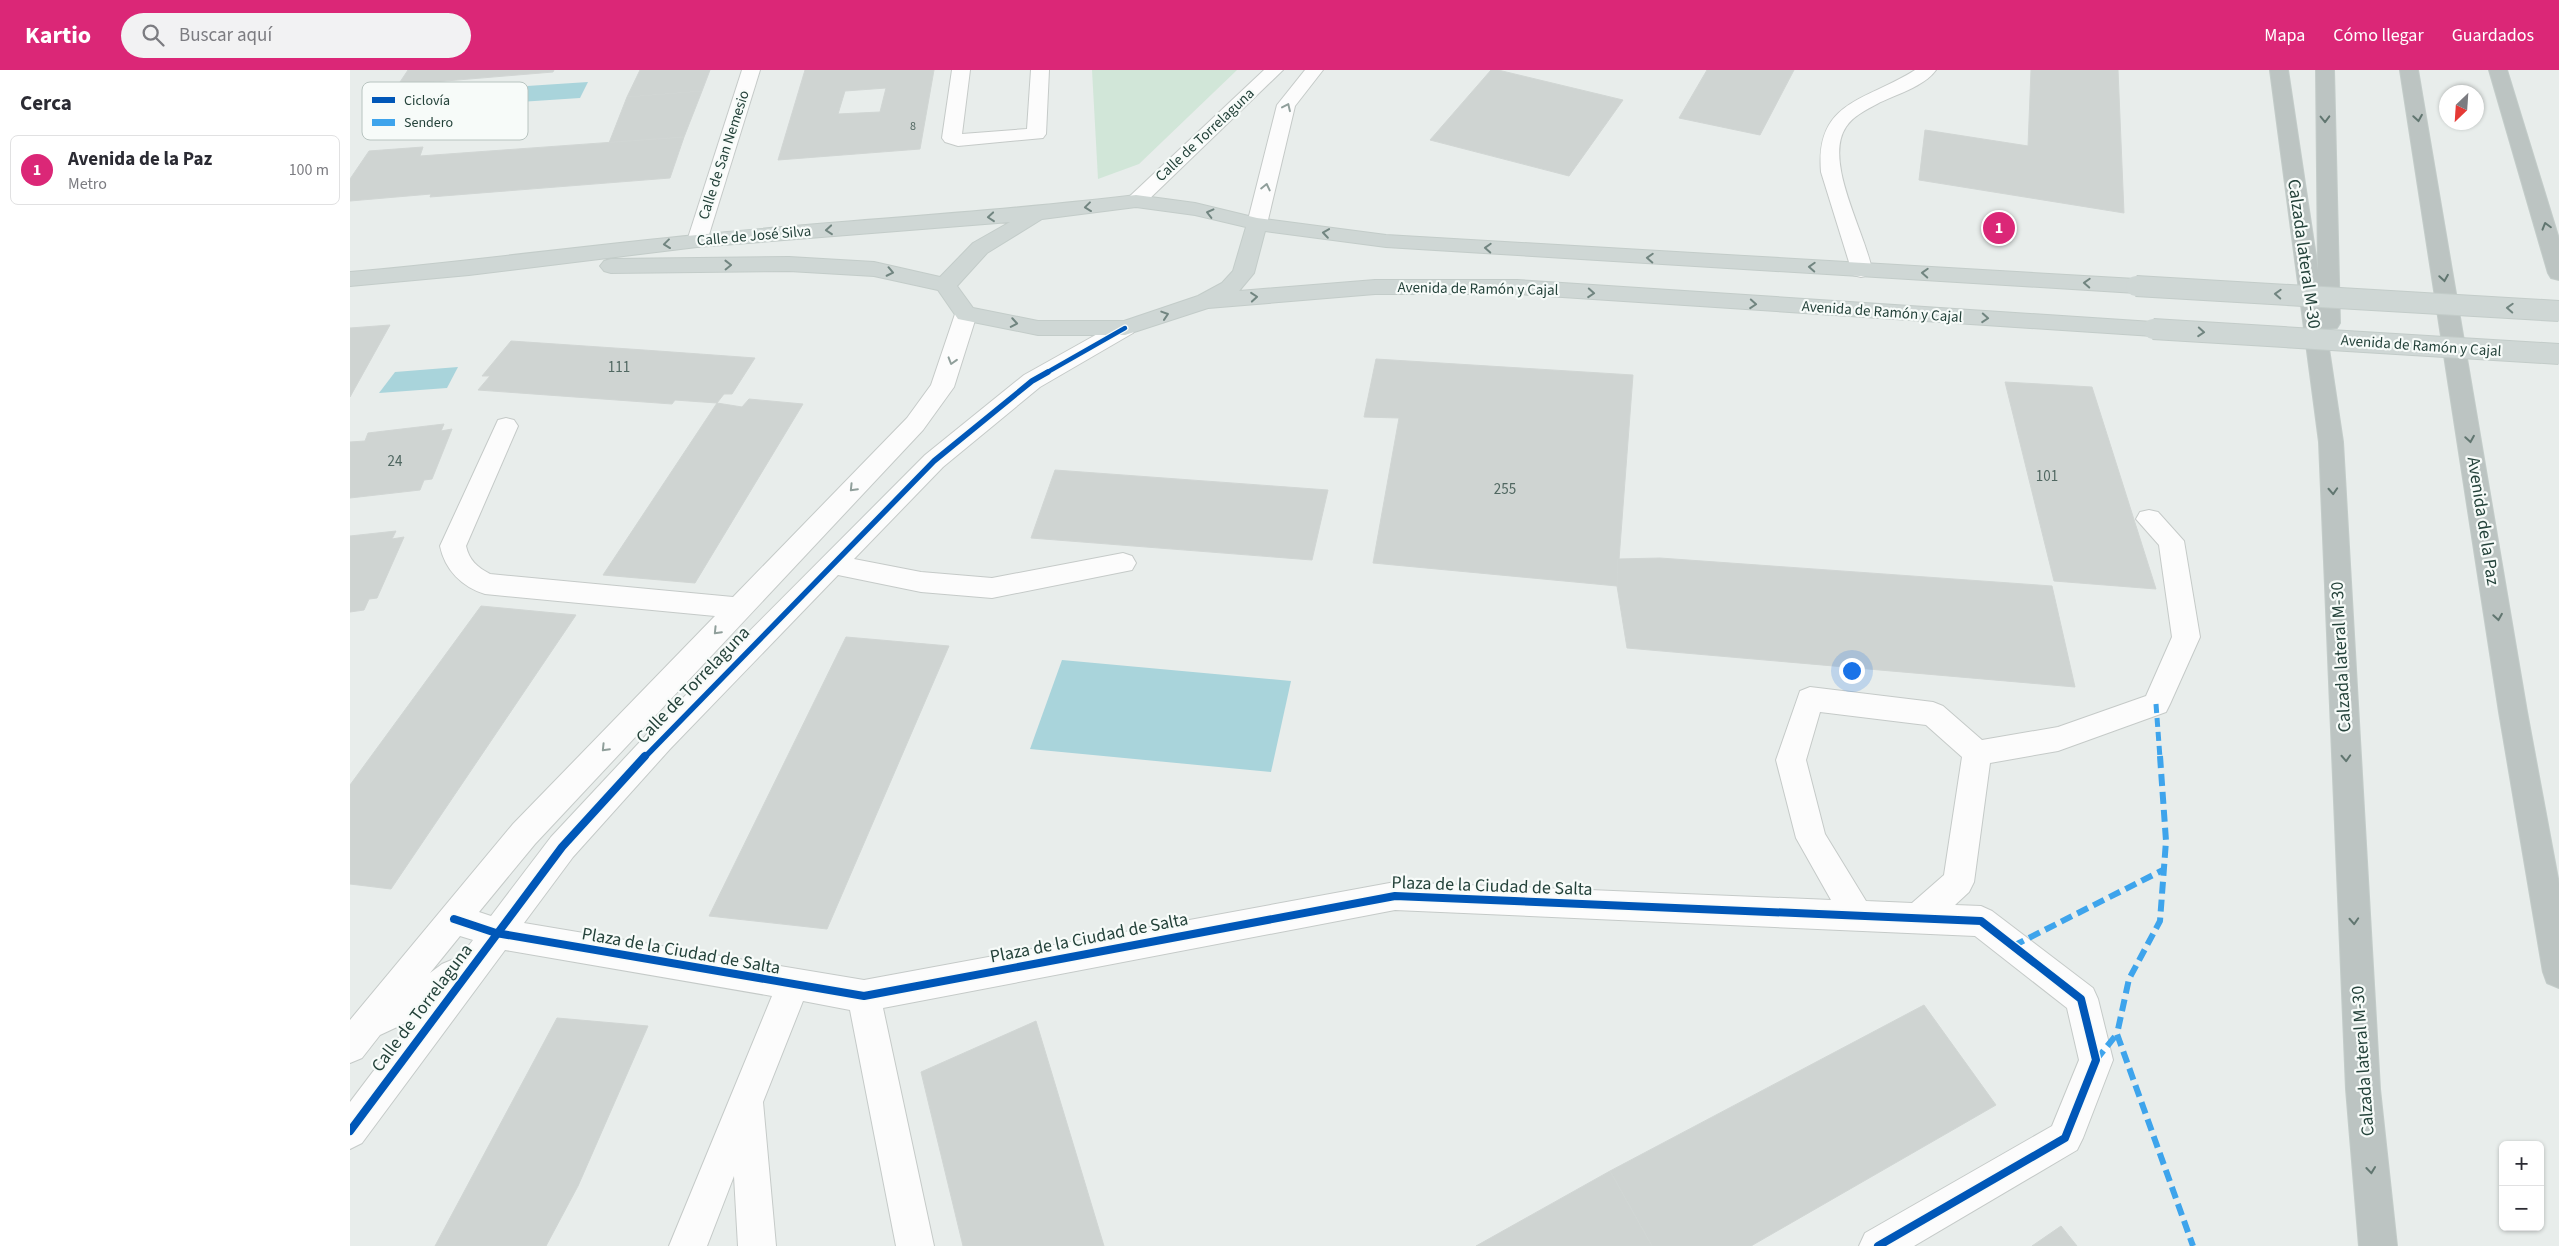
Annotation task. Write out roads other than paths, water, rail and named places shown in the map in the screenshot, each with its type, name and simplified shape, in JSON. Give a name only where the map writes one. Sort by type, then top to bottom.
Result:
[{"type":"highway","points":[[2267,70],[2283,110]]},
{"type":"highway","name":"Calzada lateral M-30","points":[[2279,70],[2283,110],[2331,442],[2363,1089],[2378,1246]]},
{"type":"highway","points":[[2325,70],[2331,442]]},
{"type":"highway","name":"Avenida de la Paz","points":[[2409,70],[2414,90],[2513,712],[2559,972]]},
{"type":"highway","points":[[2498,70],[2559,273]]},
{"type":"main road","name":"Calle de José Silva","points":[[350,279],[469,268],[697,241],[1040,213],[1136,200],[1195,209],[1257,224]]},
{"type":"main road","points":[[1040,213],[980,248],[945,284],[966,314],[1038,328],[1125,328],[1206,301],[1230,288],[1243,273],[1257,224],[1386,242],[2559,311]]},
{"type":"main road","name":"Calle de José Silva","points":[[469,268],[789,264],[874,269],[945,284]]},
{"type":"main road","name":"Avenida de Ramón y Cajal","points":[[1206,301],[1375,287],[1517,288],[2559,354]]},
{"type":"street","name":"Calle de San Nemesio","points":[[697,241],[751,70]]},
{"type":"street","points":[[961,70],[952,138],[954,140],[1036,134],[1040,70]]},
{"type":"street","name":"Calle de Torrelaguna","points":[[1136,200],[1274,70]]},
{"type":"street","points":[[1257,224],[1286,105],[1314,70]]},
{"type":"street","points":[[1861,270],[1855,244],[1840,208],[1829,158],[1830,145],[1835,128],[1848,114],[1927,70]]},
{"type":"street","name":"Calle de Torrelaguna","points":[[355,1034],[524,834],[915,424],[942,387],[949,372],[966,314]]},
{"type":"street","name":"Calle de Torrelaguna","points":[[350,1131],[562,847],[660,740],[934,461],[1032,381],[1125,328]]},
{"type":"street","points":[[506,426],[453,546],[454,558],[468,575],[485,584],[739,608]]},
{"type":"street","points":[[1856,914],[1811,838],[1791,760],[1810,700],[1933,714],[1977,752],[2058,739],[2156,704],[2186,637],[2171,541],[2149,519]]},
{"type":"street","points":[[832,564],[921,582],[992,588],[1123,563]]},
{"type":"street","points":[[1919,918],[1958,882],[1977,752]]},
{"type":"street","name":"Plaza de la Ciudad de Salta","points":[[454,919],[488,944],[864,996],[1395,896],[1856,914],[1980,921],[2081,999],[2096,1060],[2065,1138],[1878,1246]]},
{"type":"street","points":[[355,1034],[427,996],[488,944]]},
{"type":"street","points":[[688,1246],[793,985]]},
{"type":"street","points":[[864,996],[915,1246]]},
{"type":"street","points":[[747,1098],[757,1246]]},
{"type":"water","points":[[588,82],[580,98],[528,101],[528,86]]},
{"type":"water","points":[[458,367],[447,388],[379,393],[395,372]]},
{"type":"water","points":[[1062,660],[1291,681],[1271,772],[1030,749]]},
{"type":"place","name":"Avenida de la Paz","points":[[1999,228]]}]
